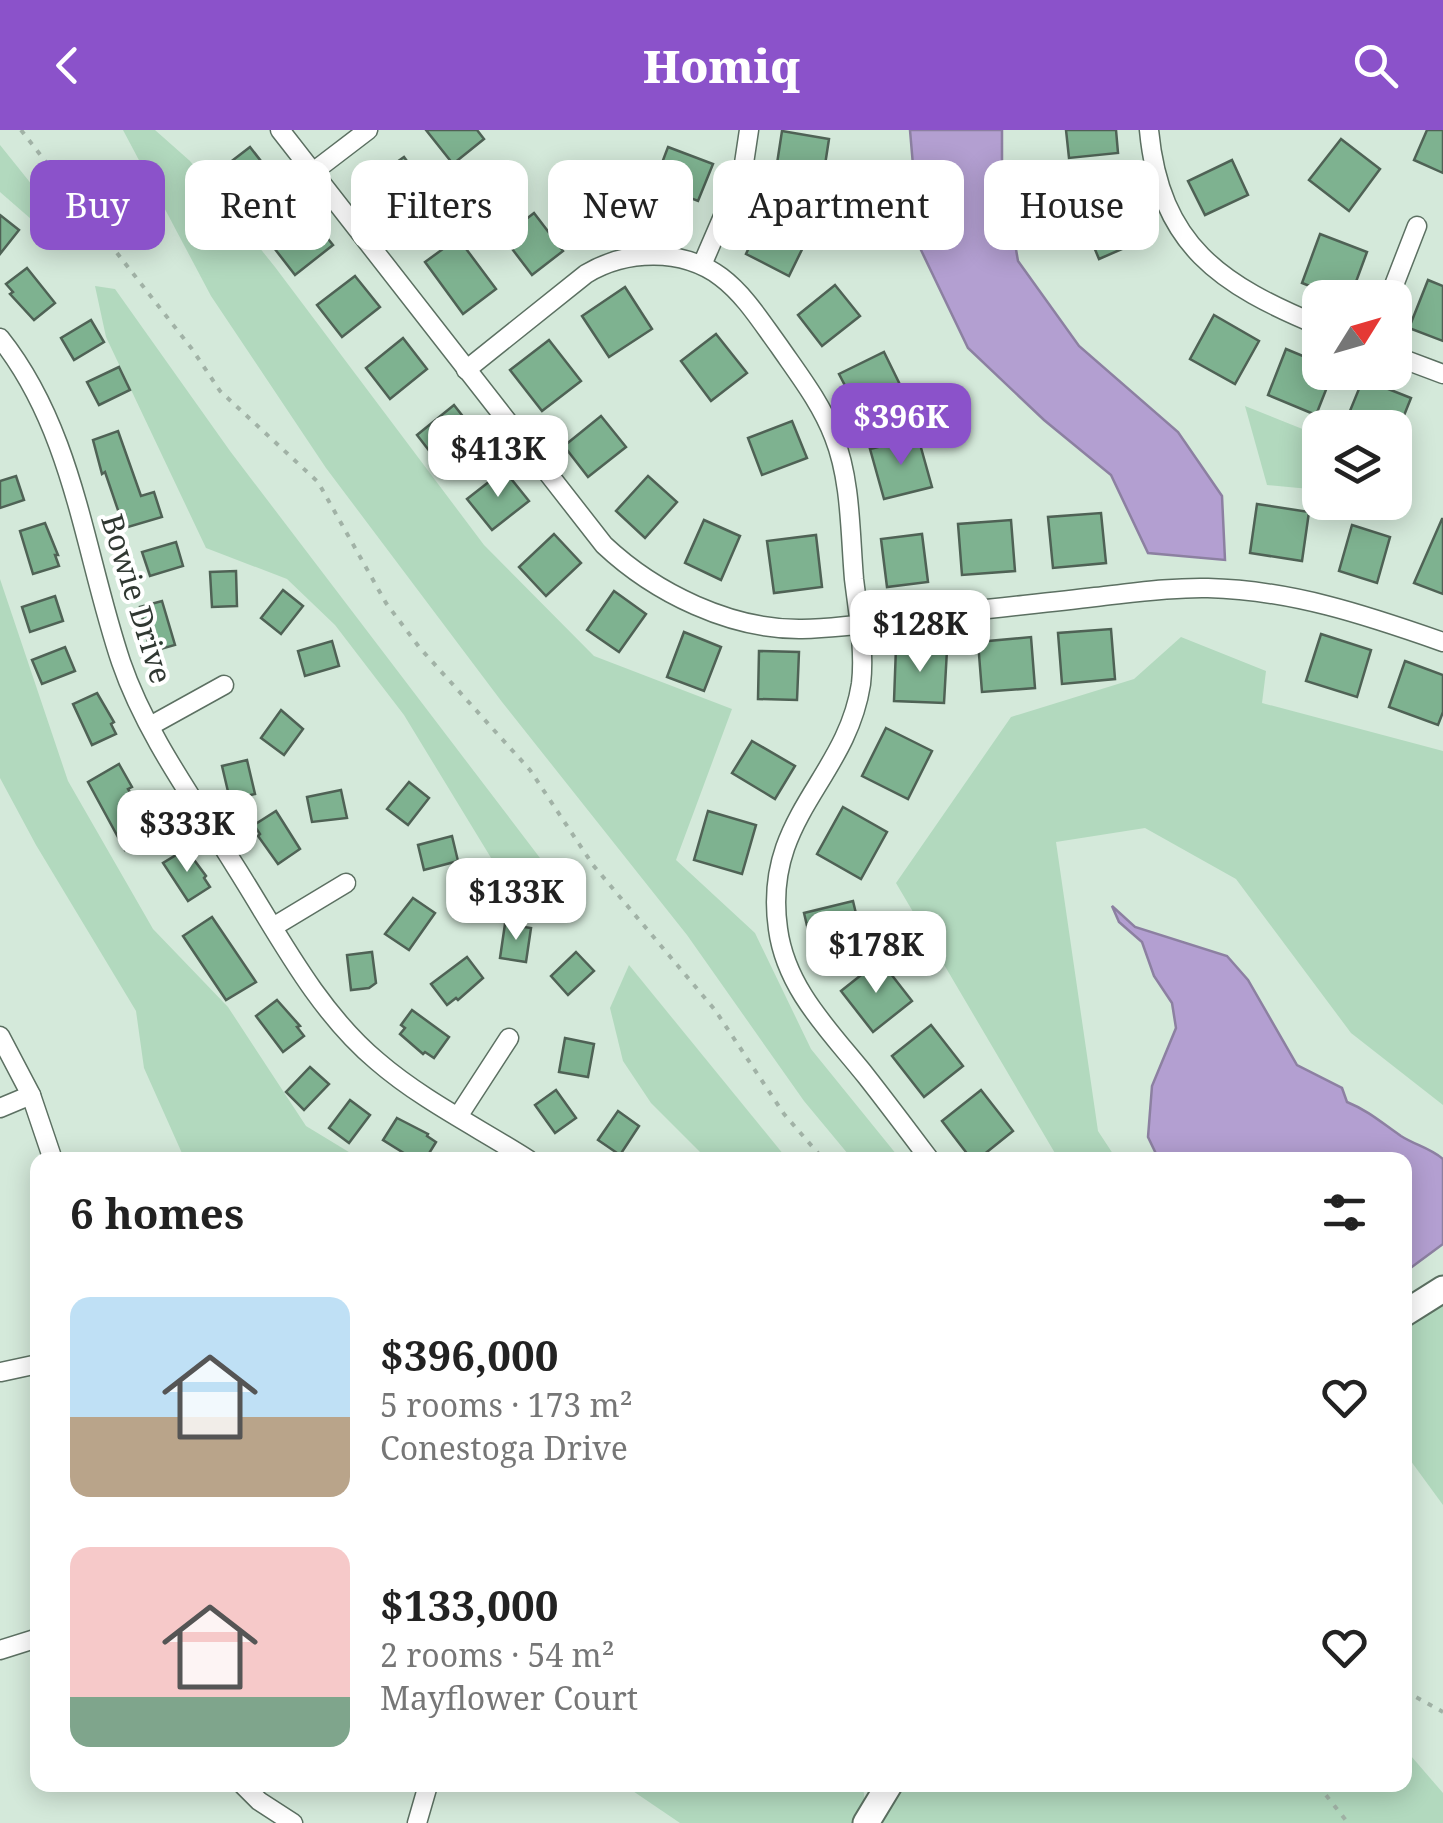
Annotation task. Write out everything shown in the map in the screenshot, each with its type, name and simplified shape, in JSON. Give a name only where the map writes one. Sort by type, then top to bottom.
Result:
[{"type":"street","points":[[280,130],[304,160]]},
{"type":"street","points":[[329,160],[368,130]]},
{"type":"street","points":[[702,265],[743,170],[749,130]]},
{"type":"street","points":[[1149,130],[1158,178],[1171,214],[1206,262],[1263,302],[1302,318]]},
{"type":"street","points":[[331,195],[604,545],[647,580],[696,604],[745,622],[798,629],[1206,587],[1315,601],[1360,612],[1443,642]]},
{"type":"street","points":[[1395,280],[1417,226]]},
{"type":"street","points":[[466,370],[606,262],[650,256],[702,265],[740,294],[812,393],[834,437],[843,470],[861,683],[846,737],[787,836],[776,889],[778,930],[782,952],[800,994],[924,1152]]},
{"type":"street","name":"Bowie Drive","points":[[0,338],[43,403],[69,476],[122,664],[150,726],[312,987],[343,1028],[391,1072],[516,1152]]},
{"type":"street","points":[[1412,362],[1443,374]]},
{"type":"street","points":[[150,726],[224,686]]},
{"type":"street","points":[[274,927],[346,882]]},
{"type":"street","points":[[0,1036],[31,1095],[50,1152]]},
{"type":"street","points":[[459,1116],[509,1038]]},
{"type":"street","points":[[0,1108],[31,1095]]},
{"type":"street","points":[[1412,1309],[1443,1289]]},
{"type":"street","points":[[1,1372],[30,1366]]},
{"type":"street","points":[[0,1650],[30,1641]]},
{"type":"street","points":[[248,1792],[268,1817],[293,1823]]},
{"type":"street","points":[[418,1823],[426,1792]]},
{"type":"street","points":[[866,1823],[885,1792]]},
{"type":"path","points":[[20,130],[192,348],[220,391],[318,482],[386,603],[419,647],[530,770],[592,865],[715,1010],[784,1114],[817,1152]]},
{"type":"path","points":[[1412,1695],[1443,1712]]},
{"type":"path","points":[[1324,1792],[1348,1823]]},
{"type":"green space","points":[[123,130],[155,130],[189,160],[185,160],[185,247],[165,209],[165,160],[139,160]]},
{"type":"green space","points":[[0,145],[30,182],[30,218],[0,192]]},
{"type":"green space","points":[[187,250],[261,250],[484,545],[594,656],[732,709],[676,860],[755,933],[811,1049],[895,1152],[846,1152],[804,1101],[687,935],[502,702],[326,468],[211,296]]},
{"type":"green space","points":[[95,286],[115,289],[230,451],[572,900],[513,894],[404,715],[335,625],[287,579],[206,548],[106,337]]},
{"type":"green space","points":[[1245,406],[1302,429],[1302,488],[1267,485]]},
{"type":"green space","points":[[0,579],[68,781],[153,929],[228,1007],[306,1126],[349,1152],[181,1152],[144,1068],[136,1011],[0,778]]},
{"type":"green space","points":[[1181,637],[1266,671],[1262,703],[1443,751],[1443,1105],[1351,1033],[1236,879],[1145,828],[1056,842],[1098,1131],[1112,1152],[1054,1152],[896,883],[1011,717],[1134,679]]},
{"type":"green space","points":[[629,965],[781,1152],[700,1152],[651,1103],[623,1061],[610,1008]]},
{"type":"green space","points":[[1443,1287],[1443,1505],[1412,1463],[1412,1309]]},
{"type":"green space","points":[[1412,1757],[1443,1793],[1443,1823],[680,1823],[634,1792],[864,1792],[865,1805],[877,1792],[1412,1792]]},
{"type":"shaded area","points":[[910,130],[1002,130],[1002,160],[984,160],[984,250],[1016,250],[1018,261],[1079,346],[1178,432],[1222,496],[1225,560],[1148,553],[1111,475],[1044,420],[968,348],[921,250],[964,250],[964,160],[913,160]]},
{"type":"shaded area","points":[[1112,906],[1135,927],[1227,956],[1248,980],[1297,1065],[1342,1088],[1347,1102],[1443,1159],[1443,1244],[1412,1267],[1412,1152],[1155,1152],[1148,1137],[1152,1086],[1176,1028],[1172,1003],[1154,976],[1142,942],[1119,922]]},
{"type":"building","points":[[426,130],[477,130],[484,139],[458,160],[450,160]]},
{"type":"building","points":[[1066,130],[1116,130],[1118,153],[1069,158]]},
{"type":"building","points":[[1427,130],[1443,130],[1443,173],[1414,160]]},
{"type":"building","points":[[782,131],[829,139],[826,160],[778,160]]},
{"type":"building","points":[[1341,139],[1380,169],[1349,211],[1309,180]]},
{"type":"building","points":[[250,147],[260,160],[233,160]]},
{"type":"building","points":[[668,147],[713,164],[698,201],[693,199],[693,160],[663,160]]},
{"type":"building","points":[[1232,160],[1248,195],[1205,215],[1188,181]]},
{"type":"building","points":[[534,213],[548,231],[548,250],[563,251],[532,275],[513,250],[528,250],[528,218]]},
{"type":"building","points":[[0,215],[19,230],[0,254]]},
{"type":"building","points":[[1320,234],[1367,252],[1357,280],[1303,280]]},
{"type":"building","points":[[276,250],[327,250],[295,275]]},
{"type":"building","points":[[442,250],[467,250],[496,289],[463,314],[425,262]]},
{"type":"building","points":[[748,250],[802,250],[789,276],[746,254]]},
{"type":"building","points":[[1095,250],[1120,250],[1099,259]]},
{"type":"building","points":[[27,268],[55,303],[34,320],[6,284]]},
{"type":"building","points":[[355,276],[380,307],[342,337],[317,305]]},
{"type":"building","points":[[1428,280],[1443,286],[1443,341],[1412,329]]},
{"type":"building","points":[[835,285],[860,316],[822,346],[798,315]]},
{"type":"building","points":[[625,287],[652,329],[609,357],[582,316]]},
{"type":"building","points":[[1214,315],[1259,341],[1235,384],[1190,359]]},
{"type":"building","points":[[91,320],[104,342],[74,360],[61,338]]},
{"type":"building","points":[[716,334],[747,373],[711,401],[681,361]]},
{"type":"building","points":[[403,338],[427,369],[390,399],[366,368]]},
{"type":"building","points":[[549,340],[581,381],[542,411],[510,370]]},
{"type":"building","points":[[1286,349],[1302,356],[1302,390],[1326,390],[1318,410],[1304,410],[1268,395]]},
{"type":"building","points":[[884,352],[907,399],[863,420],[839,374]]},
{"type":"building","points":[[119,367],[130,390],[99,405],[87,382]]},
{"type":"building","points":[[1359,390],[1391,390],[1411,398],[1406,410],[1350,410]]},
{"type":"building","points":[[454,405],[479,437],[441,466],[417,435]]},
{"type":"building","points":[[601,416],[626,447],[588,477],[564,446]]},
{"type":"building","points":[[792,421],[807,458],[762,475],[748,438]]},
{"type":"building","points":[[118,431],[141,496],[154,492],[162,517],[128,527],[125,514],[120,516],[93,440]]},
{"type":"building","points":[[918,437],[932,487],[884,499],[870,449]]},
{"type":"building","points":[[504,470],[529,501],[492,530],[467,499]]},
{"type":"building","points":[[16,476],[24,500],[0,508],[0,481]]},
{"type":"building","points":[[648,476],[677,502],[645,538],[616,511]]},
{"type":"building","points":[[1257,504],[1302,511],[1302,520],[1308,520],[1302,561],[1250,553]]},
{"type":"building","points":[[1101,513],[1106,563],[1053,568],[1048,517]]},
{"type":"building","points":[[1443,519],[1443,594],[1414,583]]},
{"type":"building","points":[[704,520],[740,536],[721,580],[685,563]]},
{"type":"building","points":[[1011,520],[1015,571],[962,575],[958,524]]},
{"type":"building","points":[[45,523],[59,566],[33,574],[20,531]]},
{"type":"building","points":[[1352,525],[1390,537],[1377,583],[1339,571]]},
{"type":"building","points":[[554,534],[581,563],[546,596],[519,567]]},
{"type":"building","points":[[922,534],[928,582],[887,587],[881,539]]},
{"type":"building","points":[[816,535],[822,587],[774,593],[767,541]]},
{"type":"building","points":[[176,542],[183,566],[150,576],[142,552]]},
{"type":"building","points":[[236,571],[237,606],[212,607],[210,572]]},
{"type":"building","points":[[283,590],[303,606],[281,634],[261,618]]},
{"type":"building","points":[[614,591],[646,614],[619,652],[587,630]]},
{"type":"building","points":[[55,596],[63,621],[30,632],[22,607]]},
{"type":"building","points":[[162,601],[175,645],[150,652],[140,607]]},
{"type":"building","points":[[1111,629],[1115,679],[1062,684],[1058,633]]},
{"type":"building","points":[[684,632],[721,647],[704,691],[667,677]]},
{"type":"building","points":[[1321,634],[1371,650],[1357,697],[1306,681]]},
{"type":"building","points":[[1031,637],[1035,688],[982,692],[978,642]]},
{"type":"building","points":[[332,641],[339,666],[305,676],[298,651]]},
{"type":"building","points":[[65,647],[75,671],[42,684],[32,660]]},
{"type":"building","points":[[896,647],[947,650],[944,703],[894,701]]},
{"type":"building","points":[[759,651],[799,652],[797,700],[758,699]]},
{"type":"building","points":[[1405,661],[1443,675],[1443,712],[1438,725],[1389,707]]},
{"type":"building","points":[[97,693],[114,722],[111,724],[116,734],[92,745],[73,704]]},
{"type":"building","points":[[281,710],[303,729],[284,755],[261,738]]},
{"type":"building","points":[[886,728],[932,751],[908,799],[862,776]]},
{"type":"building","points":[[752,741],[795,766],[775,799],[732,773]]},
{"type":"building","points":[[247,760],[255,794],[230,800],[222,766]]},
{"type":"building","points":[[119,764],[132,787],[128,789],[154,832],[125,850],[88,782]]},
{"type":"building","points":[[409,782],[429,798],[408,825],[387,809]]},
{"type":"building","points":[[341,790],[347,818],[312,822],[307,797]]},
{"type":"building","points":[[843,807],[887,832],[861,879],[817,854]]},
{"type":"building","points":[[276,811],[300,849],[278,864],[254,825]]},
{"type":"building","points":[[708,811],[756,825],[742,874],[694,860]]},
{"type":"building","points":[[452,836],[458,861],[424,870],[418,845]]},
{"type":"building","points":[[186,849],[210,887],[188,901],[163,863]]},
{"type":"building","points":[[413,898],[435,913],[409,950],[385,934]]},
{"type":"building","points":[[853,901],[862,939],[813,951],[804,913]]},
{"type":"building","points":[[212,917],[256,982],[226,1000],[183,936]]},
{"type":"building","points":[[505,924],[531,928],[526,962],[500,958]]},
{"type":"building","points":[[372,952],[376,983],[351,990],[347,955]]},
{"type":"building","points":[[576,952],[594,971],[568,995],[551,976]]},
{"type":"building","points":[[467,957],[483,978],[447,1005],[431,984]]},
{"type":"building","points":[[880,960],[912,1001],[873,1032],[841,991]]},
{"type":"building","points":[[277,1000],[304,1036],[283,1052],[256,1016]]},
{"type":"building","points":[[412,1010],[449,1037],[434,1058],[423,1054],[400,1034],[405,1028],[401,1025]]},
{"type":"building","points":[[931,1025],[963,1066],[924,1097],[892,1056]]},
{"type":"building","points":[[565,1038],[594,1044],[588,1077],[559,1072]]},
{"type":"building","points":[[310,1067],[329,1084],[304,1110],[286,1092]]},
{"type":"building","points":[[556,1090],[576,1118],[555,1133],[535,1105]]},
{"type":"building","points":[[981,1090],[1013,1131],[987,1152],[966,1152],[942,1121]]},
{"type":"building","points":[[350,1100],[370,1115],[349,1143],[329,1128]]},
{"type":"building","points":[[618,1111],[639,1126],[622,1152],[598,1140]]},
{"type":"building","points":[[397,1118],[436,1142],[430,1152],[402,1152],[383,1140]]}]
